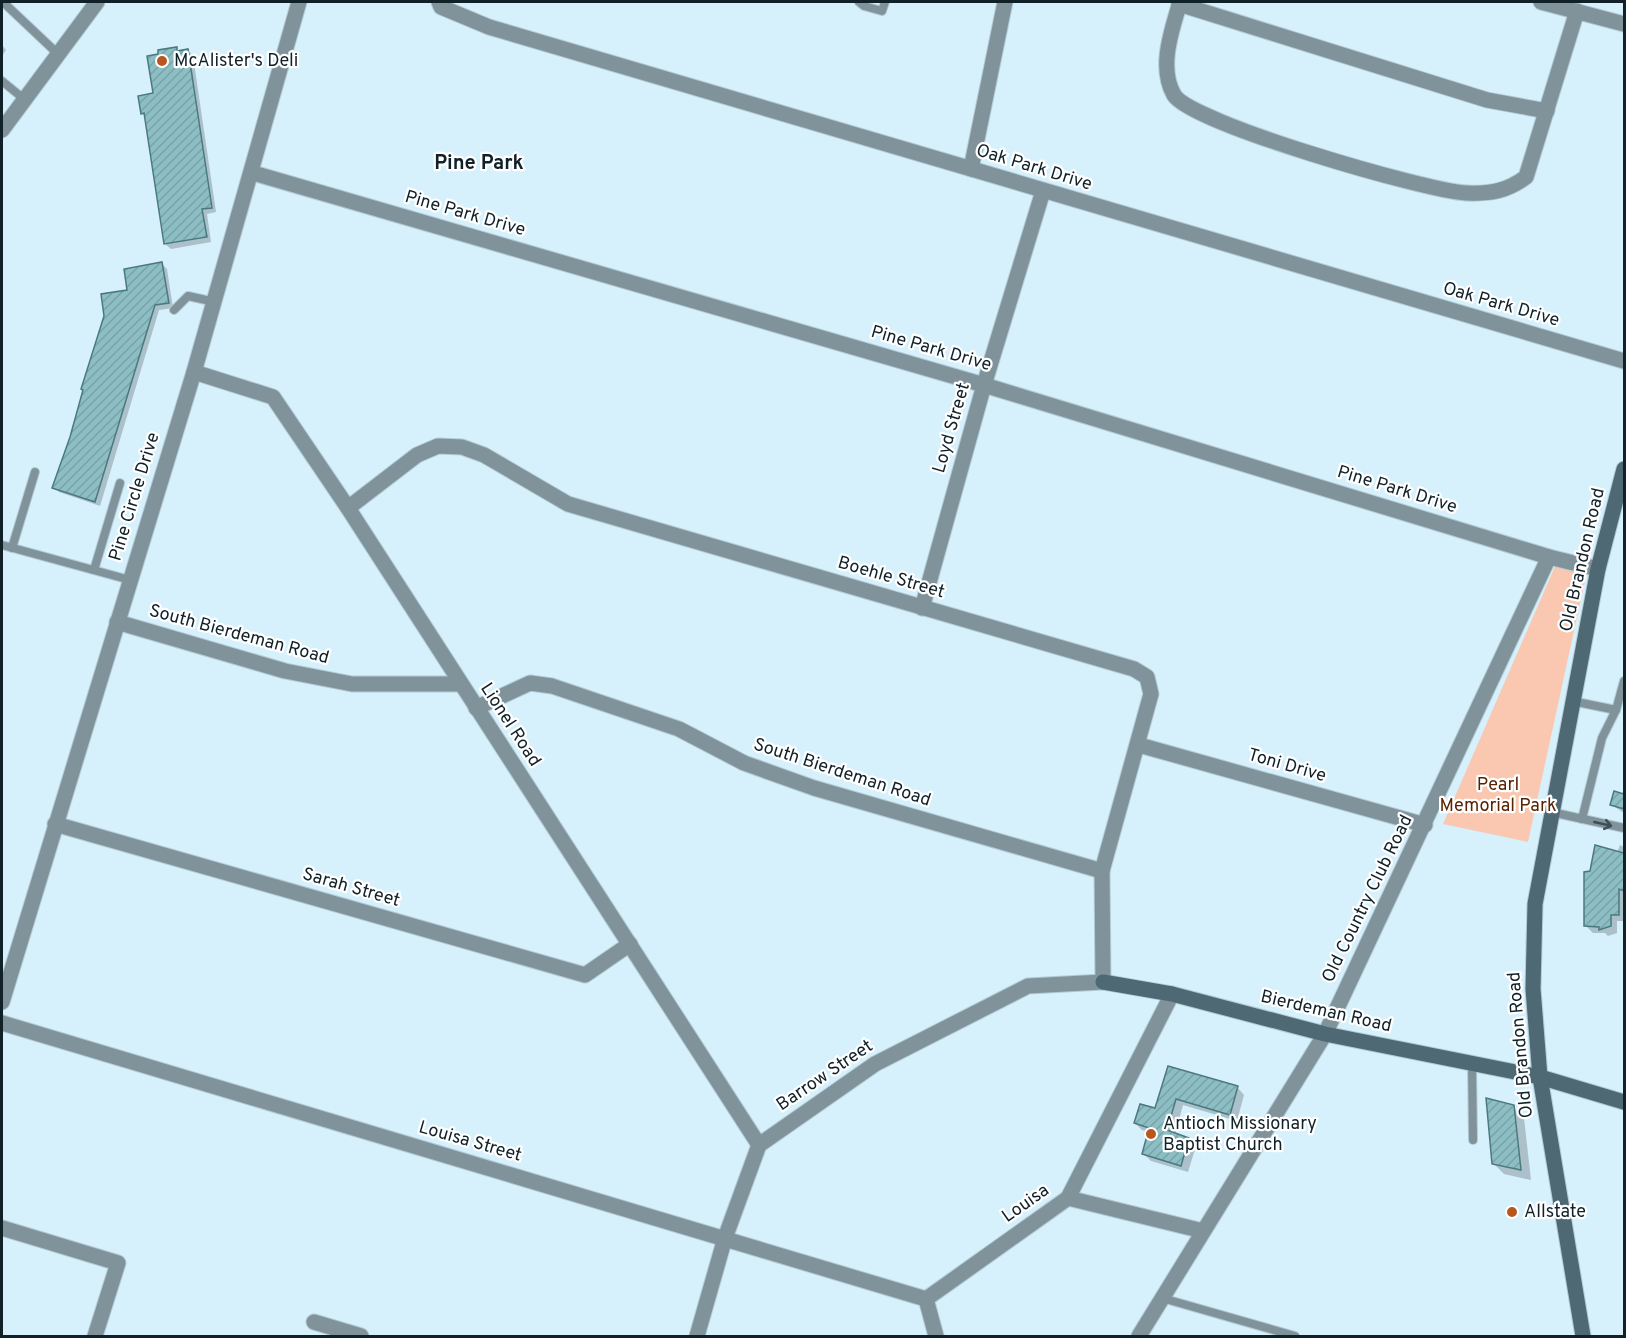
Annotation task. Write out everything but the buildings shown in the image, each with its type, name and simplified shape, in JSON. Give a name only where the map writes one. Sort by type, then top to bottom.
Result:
[{"type":"street","points":[[2,130],[97,2]]},
{"type":"street","name":"Pine Circle Drive","points":[[2,1002],[215,302],[299,2]]},
{"type":"street","name":"Oak Park Drive","points":[[439,2],[441,7],[489,27],[1624,361]]},
{"type":"street","points":[[972,169],[1005,2]]},
{"type":"street","points":[[1541,2],[1624,24]]},
{"type":"street","points":[[1547,111],[1487,100],[1179,3],[1168,44],[1167,77],[1175,96],[1194,110],[1381,175],[1466,193],[1508,190],[1526,177],[1547,111],[1577,11]]},
{"type":"street","name":"Pine Park Drive","points":[[252,173],[984,385],[1549,557],[1598,569]]},
{"type":"street","name":"Loyd Street","points":[[921,608],[984,385],[1043,191]]},
{"type":"street","name":"Lionel Road","points":[[194,372],[273,397],[348,508],[459,684],[759,1145]]},
{"type":"street","name":"Boehle Street","points":[[348,508],[417,455],[438,446],[462,447],[484,455],[568,504],[1134,669],[1147,677],[1151,694],[1139,745],[1102,871],[1103,982]]},
{"type":"street","name":"Old Brandon Road","points":[[1583,1336],[1540,1077],[1533,988],[1535,904],[1598,569],[1624,469]]},
{"type":"street","name":"Old Country Club Road","points":[[1139,1336],[1325,1034],[1549,557]]},
{"type":"street","name":"South Bierdeman Road","points":[[117,622],[285,671],[352,684],[459,684]]},
{"type":"street","name":"South Bierdeman Road","points":[[476,708],[530,683],[552,686],[679,729],[744,764],[814,788],[1102,871]]},
{"type":"street","name":"Toni Drive","points":[[1139,745],[1425,825]]},
{"type":"street","name":"Sarah Street","points":[[55,824],[585,975],[630,944]]},
{"type":"street","name":"Bierdeman Road","points":[[1103,982],[1172,994],[1325,1034],[1540,1077],[1624,1102]]},
{"type":"street","name":"Barrow Street","points":[[759,1145],[875,1064],[1028,986],[1103,982]]},
{"type":"street","points":[[1068,1198],[1172,994]]},
{"type":"street","name":"Louisa Street","points":[[2,1023],[926,1299]]},
{"type":"street","points":[[697,1336],[725,1238],[759,1145]]},
{"type":"street","name":"Louisa","points":[[926,1299],[1068,1198],[1203,1231]]},
{"type":"street","points":[[2,1228],[118,1263],[94,1336]]},
{"type":"street","points":[[926,1299],[936,1336]]},
{"type":"street","points":[[315,1322],[361,1336]]},
{"type":"lane","points":[[3,2],[58,54]]},
{"type":"lane","points":[[859,2],[864,6],[882,11],[885,2]]},
{"type":"lane","points":[[2,81],[24,99]]},
{"type":"lane","points":[[174,310],[188,296],[215,302]]},
{"type":"lane","points":[[12,548],[35,472]]},
{"type":"lane","points":[[94,570],[120,483]]},
{"type":"lane","points":[[2,545],[130,580]]},
{"type":"lane","points":[[1582,819],[1602,738],[1616,710],[1624,681]]},
{"type":"lane","points":[[1572,701],[1616,710]]},
{"type":"lane","points":[[1551,812],[1624,828]]},
{"type":"lane","points":[[1472,1064],[1473,1140]]},
{"type":"lane","points":[[1162,1298],[1295,1336]]},
{"type":"green space","name":"Pearl Memorial Park","points":[[1556,564],[1575,566],[1586,576],[1528,842],[1443,824]]},
{"type":"place","name":"McAlister's Deli","points":[[162,61]]},
{"type":"place","name":"Antioch Missionary Baptist Church","points":[[1151,1134]]},
{"type":"place","name":"Allstate","points":[[1512,1212]]},
{"type":"district","name":"Pine Park","points":[[479,164]]}]
